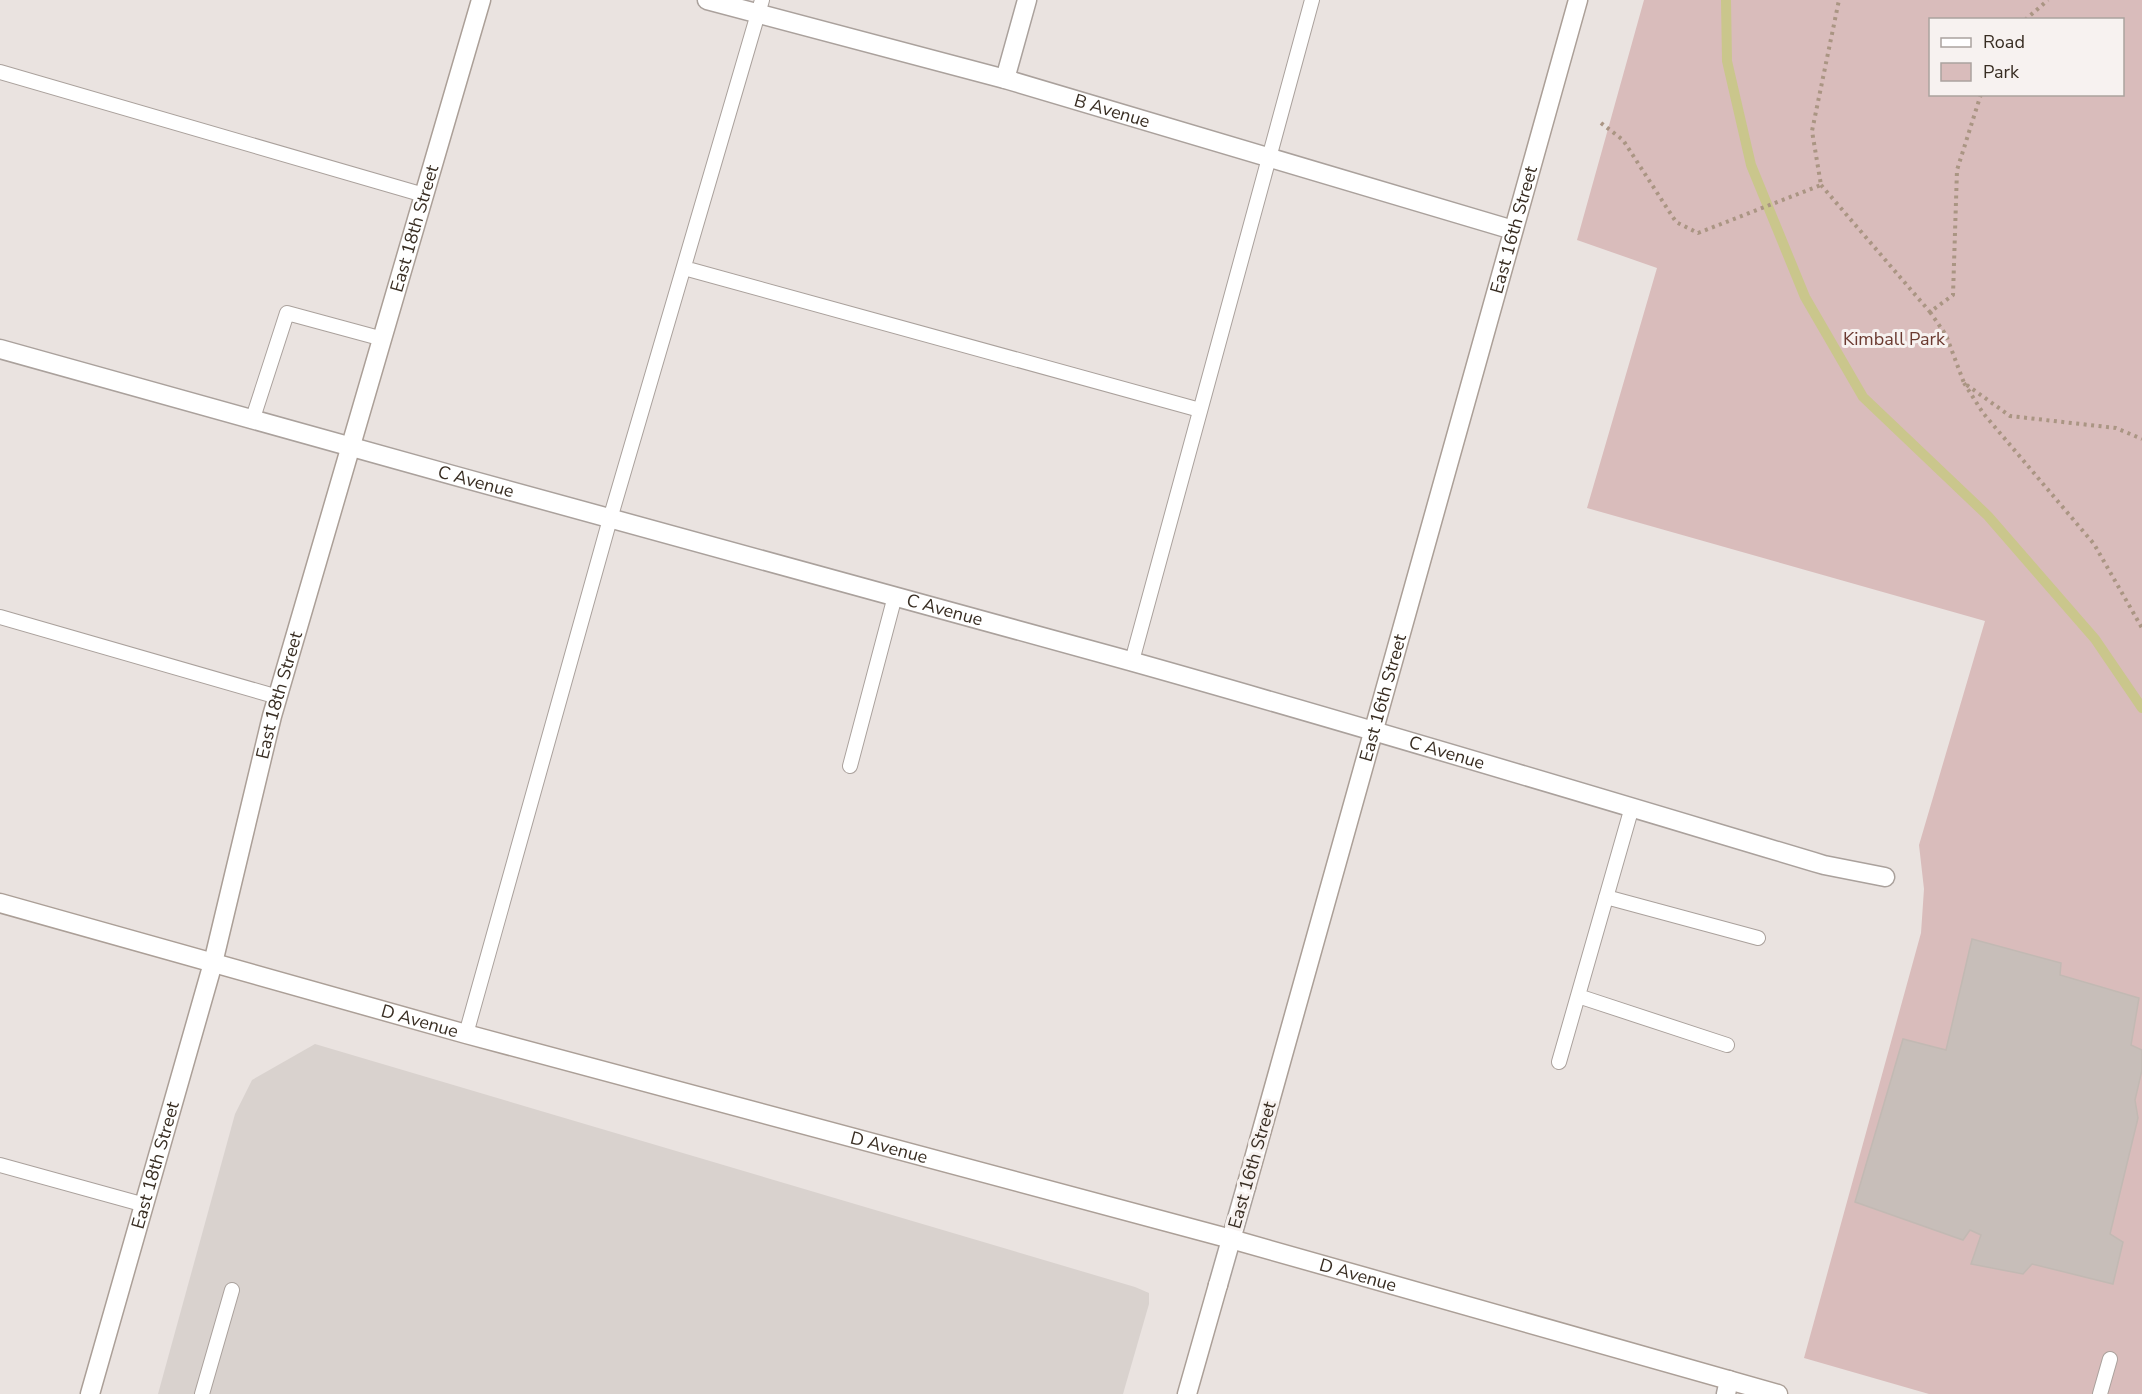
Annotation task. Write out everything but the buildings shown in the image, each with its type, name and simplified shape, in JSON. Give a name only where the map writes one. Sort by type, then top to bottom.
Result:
[{"type":"street","name":"East 18th Street","points":[[90,1394],[213,963],[278,697],[481,0]]},
{"type":"street","name":"B Avenue","points":[[707,0],[760,7],[1513,230]]},
{"type":"street","points":[[1005,79],[1027,0]]},
{"type":"street","name":"East 16th Street","points":[[1187,1394],[1578,0]]},
{"type":"street","name":"C Avenue","points":[[0,349],[252,421],[1132,661],[1373,730],[1824,865],[1885,877]]},
{"type":"street","name":"D Avenue","points":[[0,903],[466,1034],[1231,1239],[1728,1387],[1778,1394]]},
{"type":"lane","points":[[1132,661],[1312,0]]},
{"type":"lane","points":[[466,1034],[610,519],[760,7]]},
{"type":"lane","points":[[0,72],[424,195]]},
{"type":"lane","points":[[684,268],[1200,410]]},
{"type":"lane","points":[[252,421],[287,313],[383,339]]},
{"type":"lane","points":[[849,766],[895,596]]},
{"type":"lane","points":[[0,617],[278,697]]},
{"type":"lane","points":[[1559,1062],[1632,807]]},
{"type":"lane","points":[[1606,897],[1758,938]]},
{"type":"lane","points":[[1578,996],[1727,1045]]},
{"type":"lane","points":[[0,1165],[145,1205]]},
{"type":"lane","points":[[202,1394],[232,1290]]},
{"type":"lane","points":[[2100,1394],[2110,1359]]},
{"type":"path","points":[[1839,0],[1812,131],[1821,185],[1930,312],[1946,335],[1964,383],[1983,412],[2094,544],[2142,628]]},
{"type":"path","points":[[2027,18],[2048,0]]},
{"type":"path","points":[[1930,312],[1953,295],[1957,170],[1980,96]]},
{"type":"path","points":[[1601,123],[1623,140],[1676,222],[1698,233],[1821,185]]},
{"type":"path","points":[[1964,383],[2010,416],[2116,428],[2142,439]]},
{"type":"shaded area","points":[[315,1044],[1149,1293],[1149,1304],[1123,1394],[158,1394],[235,1114],[252,1080]]},
{"type":"green space","name":"Kimball Park","points":[[1644,0],[2142,0],[2142,1394],[1929,1394],[1804,1358],[1921,933],[1924,889],[1919,845],[1985,621],[1587,508],[1657,268],[1577,240]]},
{"type":"waterway","points":[[1726,0],[1727,61],[1751,165],[1805,297],[1863,397],[1988,516],[2095,639],[2142,708]]}]
